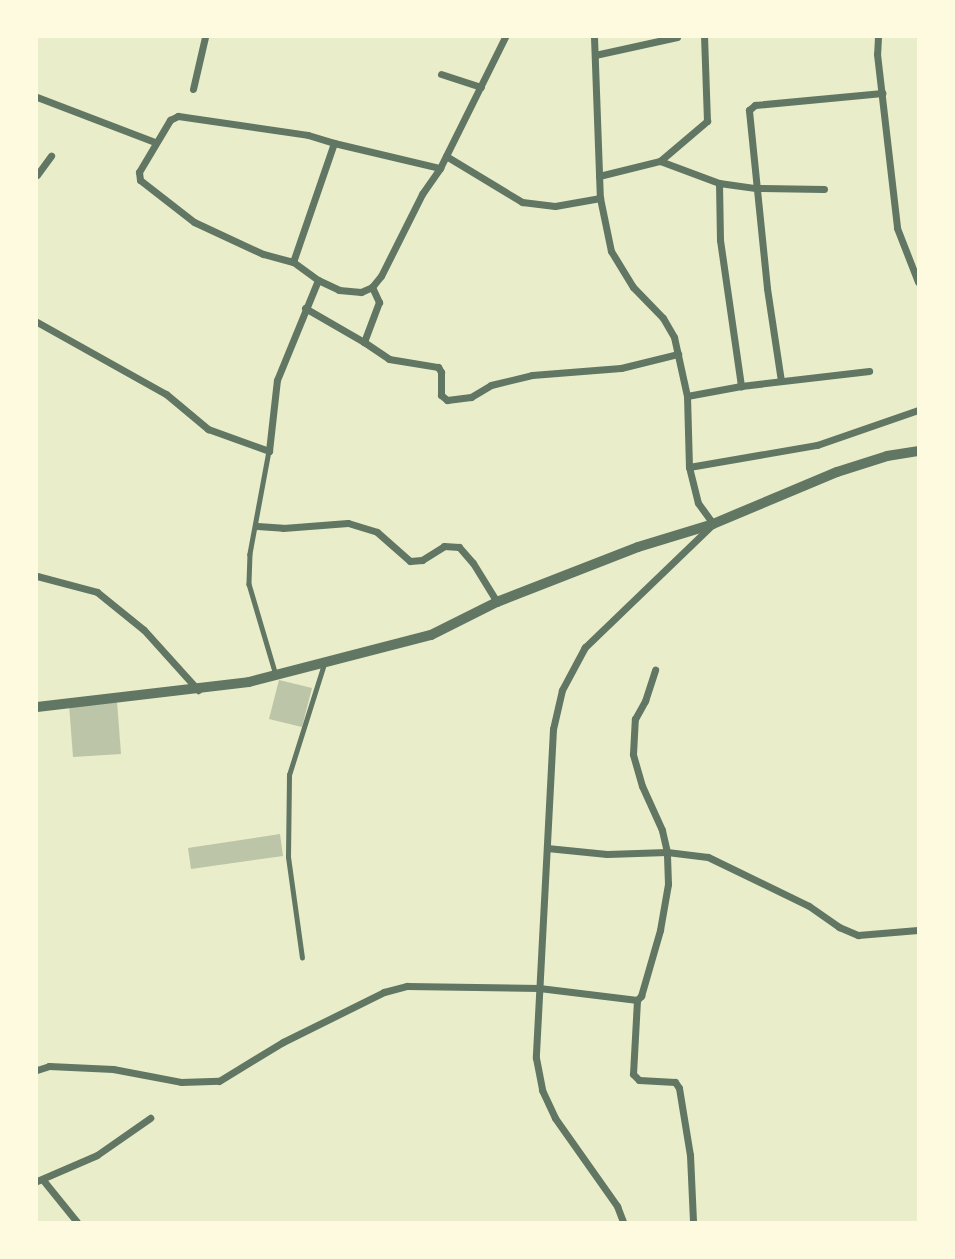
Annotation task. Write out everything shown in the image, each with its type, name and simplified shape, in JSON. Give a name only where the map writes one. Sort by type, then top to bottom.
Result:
[{"type":"street","points":[[193,89],[205,37]]},
{"type":"street","points":[[440,168],[308,135],[186,116],[170,120],[141,165],[140,180],[194,222],[263,254],[293,262],[318,281],[361,292],[372,286],[381,276],[422,194],[440,168],[505,37]]},
{"type":"street","points":[[594,37],[600,198],[611,251],[633,287],[663,318],[674,337],[687,396],[689,467],[698,503],[713,524]]},
{"type":"street","points":[[595,55],[677,37]]},
{"type":"street","points":[[599,176],[660,161],[707,121],[704,37]]},
{"type":"street","points":[[878,37],[897,228],[918,282]]},
{"type":"street","points":[[441,74],[481,87]]},
{"type":"street","points":[[780,381],[755,188],[750,110],[755,105],[882,93]]},
{"type":"street","points":[[37,97],[156,142]]},
{"type":"street","points":[[293,262],[334,143]]},
{"type":"street","points":[[37,175],[51,156]]},
{"type":"street","points":[[446,156],[522,202],[555,206],[600,198]]},
{"type":"street","points":[[660,161],[719,183],[755,188],[824,189]]},
{"type":"street","points":[[719,183],[720,240],[741,386]]},
{"type":"street","points":[[37,322],[166,394],[208,429],[270,451],[277,380],[318,281]]},
{"type":"street","points":[[364,342],[379,302],[372,286]]},
{"type":"street","points":[[305,308],[390,359],[438,367],[441,372],[441,395],[454,401],[471,397],[491,385],[532,374],[621,368],[678,354]]},
{"type":"street","points":[[687,396],[741,386],[869,371]]},
{"type":"street","points":[[689,467],[817,445],[918,410]]},
{"type":"street","points":[[37,707],[199,690],[276,677],[431,635],[497,601],[638,547],[713,524],[837,472],[887,456],[918,451]]},
{"type":"street","points":[[257,526],[283,528],[348,523],[377,532],[410,561],[422,560],[444,546],[459,547],[473,563],[497,601]]},
{"type":"street","points":[[623,1222],[617,1206],[555,1118],[542,1090],[536,1058],[553,729],[562,690],[585,647],[713,524]]},
{"type":"street","points":[[37,576],[97,592],[144,630],[199,690]]},
{"type":"street","points":[[654,670],[645,701],[635,719],[633,754],[642,786],[659,820],[667,852],[665,909],[641,996],[637,1000],[633,1074],[639,1080],[675,1082],[679,1088],[690,1154],[693,1222]]},
{"type":"street","points":[[547,848],[607,854],[667,852],[708,857],[858,935],[918,930]]},
{"type":"street","points":[[37,1070],[49,1066],[113,1069],[181,1083],[219,1081],[283,1042],[384,992],[407,986],[539,988],[637,1000]]},
{"type":"street","points":[[77,1222],[40,1180],[97,1155],[150,1118]]},
{"type":"lane","points":[[270,451],[250,554],[249,584],[276,677]]},
{"type":"lane","points":[[302,958],[288,858],[289,775],[325,662]]},
{"type":"building","points":[[279,680],[312,688],[302,727],[269,719]]},
{"type":"building","points":[[117,701],[121,754],[73,757],[69,704]]},
{"type":"building","points":[[280,834],[283,856],[191,869],[188,848]]}]
